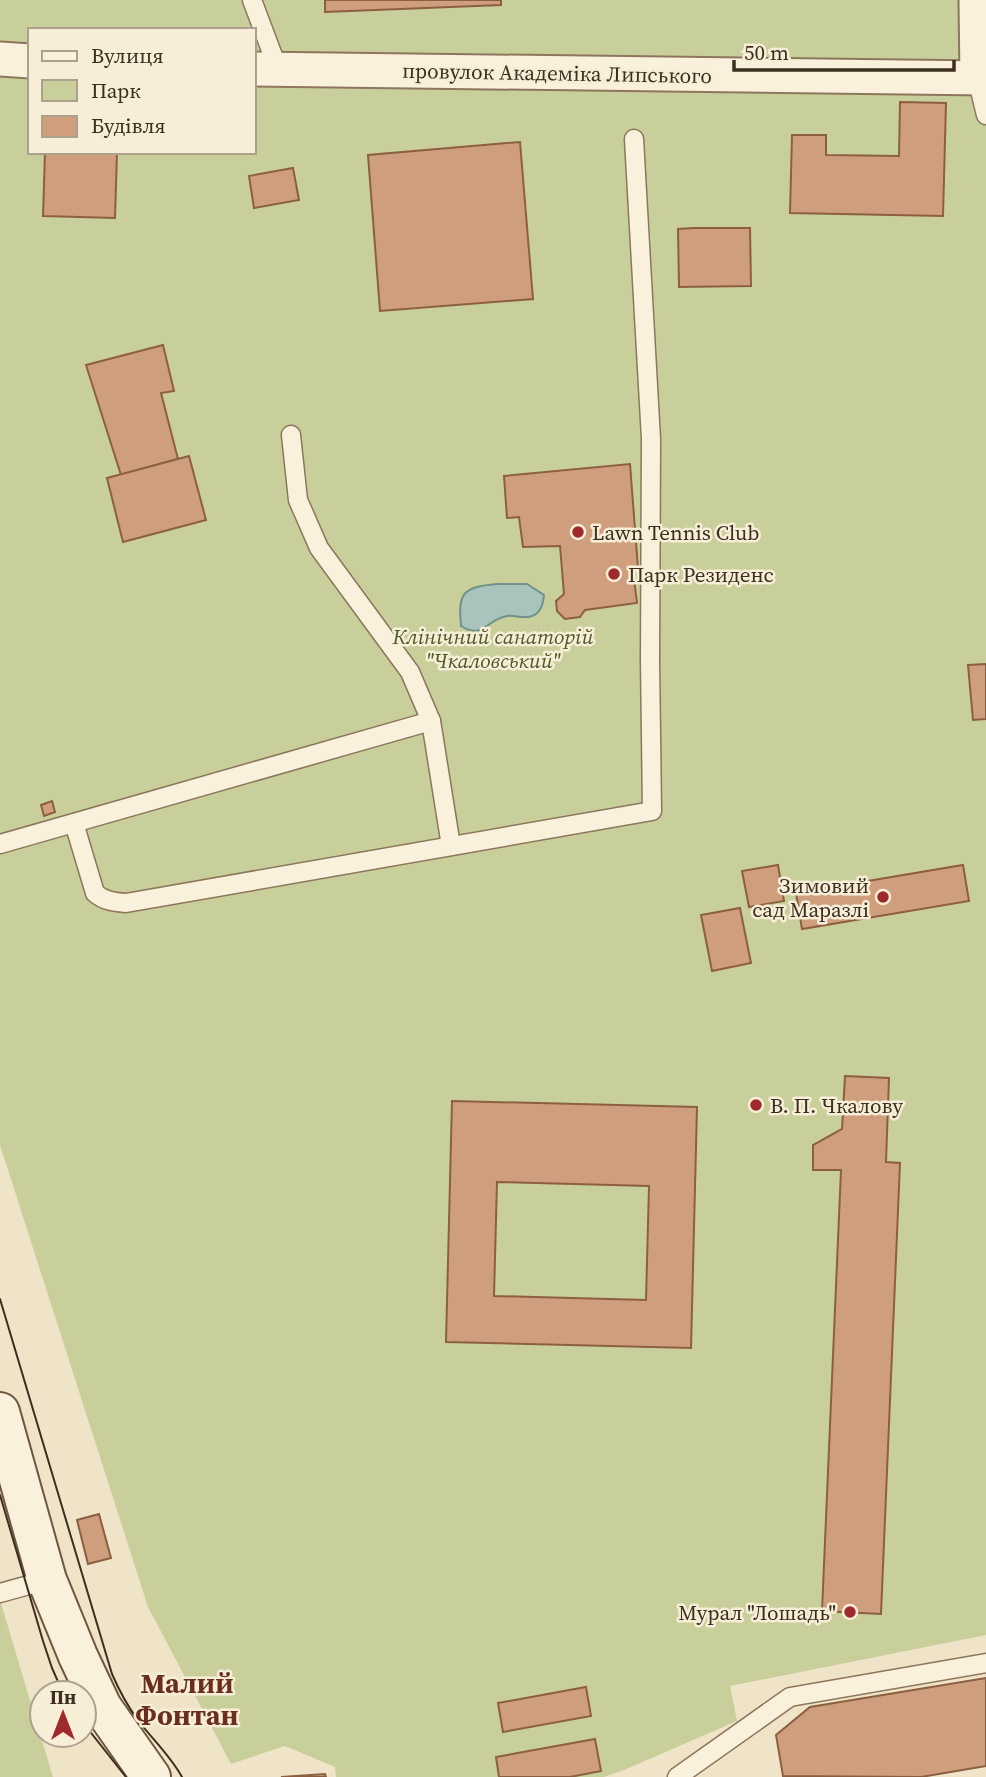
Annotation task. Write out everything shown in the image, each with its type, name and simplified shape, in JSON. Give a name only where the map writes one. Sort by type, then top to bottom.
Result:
[{"type":"street","points":[[976,0],[982,78]]},
{"type":"street","points":[[0,60],[28,61]]},
{"type":"street","name":"провулок Академіка Липського","points":[[266,69],[982,78]]},
{"type":"street","points":[[0,1412],[47,1580],[78,1656],[102,1707],[152,1777]]},
{"type":"lane","points":[[252,0],[266,69]]},
{"type":"lane","points":[[982,78],[986,115]]},
{"type":"lane","points":[[74,823],[95,893],[101,898],[126,903],[652,811],[651,439],[635,139]]},
{"type":"lane","points":[[291,435],[298,500],[318,548],[410,672],[431,722],[451,846]]},
{"type":"lane","points":[[0,844],[431,722]]},
{"type":"lane","points":[[0,1593],[47,1580]]},
{"type":"lane","points":[[677,1777],[790,1697],[986,1663]]},
{"type":"green space","name":"Клінічний санаторій \"Чкаловський\"","points":[[0,0],[986,0],[986,1635],[730,1686],[737,1721],[604,1777],[336,1777],[335,1767],[285,1746],[231,1764],[148,1607],[0,1145]]},
{"type":"green space","points":[[0,1600],[28,1694],[28,1749],[45,1749],[53,1777],[0,1777]]},
{"type":"water","points":[[527,584],[544,595],[541,607],[533,616],[507,616],[480,630],[468,630],[461,626],[460,606],[465,594],[476,587]]},
{"type":"building","points":[[325,0],[501,0],[501,5],[325,12]]},
{"type":"building","points":[[900,102],[946,103],[943,216],[790,213],[792,135],[826,135],[826,155],[899,156]]},
{"type":"building","points":[[520,142],[533,299],[380,311],[368,155]]},
{"type":"building","points":[[45,154],[117,154],[115,218],[43,216]]},
{"type":"building","points":[[293,168],[299,200],[254,208],[249,176]]},
{"type":"building","points":[[750,228],[751,286],[679,287],[678,229]]},
{"type":"building","points":[[163,345],[174,391],[161,393],[178,459],[121,475],[86,365]]},
{"type":"building","points":[[189,456],[206,520],[123,542],[107,478]]},
{"type":"building","name":"Lawn Tennis Club","points":[[630,464],[638,568],[633,570],[637,603],[585,610],[580,617],[565,619],[557,611],[556,601],[564,594],[560,546],[523,547],[519,517],[507,518],[504,476]]},
{"type":"building","points":[[986,664],[986,719],[973,720],[968,665]]},
{"type":"building","points":[[52,801],[55,812],[44,816],[41,805]]},
{"type":"building","points":[[778,865],[784,901],[749,907],[742,871]]},
{"type":"building","name":"Зимовий сад Маразлі","points":[[963,865],[969,901],[802,929],[796,893]]},
{"type":"building","points":[[740,908],[751,963],[712,971],[701,915]]},
{"type":"building","points":[[845,1076],[889,1078],[886,1162],[900,1163],[881,1614],[822,1611],[841,1170],[813,1170],[813,1145],[842,1129]]},
{"type":"building","points":[[452,1101],[697,1107],[691,1348],[446,1342]],"holes":[[[497,1182],[649,1186],[646,1300],[494,1296]]]},
{"type":"building","points":[[99,1514],[111,1558],[88,1564],[77,1520]]},
{"type":"building","points":[[986,1678],[986,1766],[921,1777],[783,1776],[776,1735],[810,1707]]},
{"type":"building","points":[[586,1687],[591,1716],[503,1732],[498,1703]]},
{"type":"building","points":[[595,1739],[601,1771],[570,1777],[499,1777],[496,1757]]},
{"type":"building","points":[[325,1774],[326,1777],[281,1777]]},
{"type":"tram line","points":[[0,1299],[112,1674],[133,1714],[182,1777]]},
{"type":"tram line","points":[[0,1495],[57,1679]]},
{"type":"tram line","points":[[98,1742],[126,1777]]},
{"type":"place","name":"Lawn Tennis Club","points":[[578,532]]},
{"type":"place","name":"Парк Резиденс","points":[[614,574]]},
{"type":"place","name":"Зимовий сад Маразлі","points":[[883,897]]},
{"type":"place","name":"В. П. Чкалову","points":[[756,1105]]},
{"type":"place","name":"Мурал \"Лошадь\"","points":[[850,1612]]},
{"type":"district","name":"Малий Фонтан","points":[[187,1699]]}]
